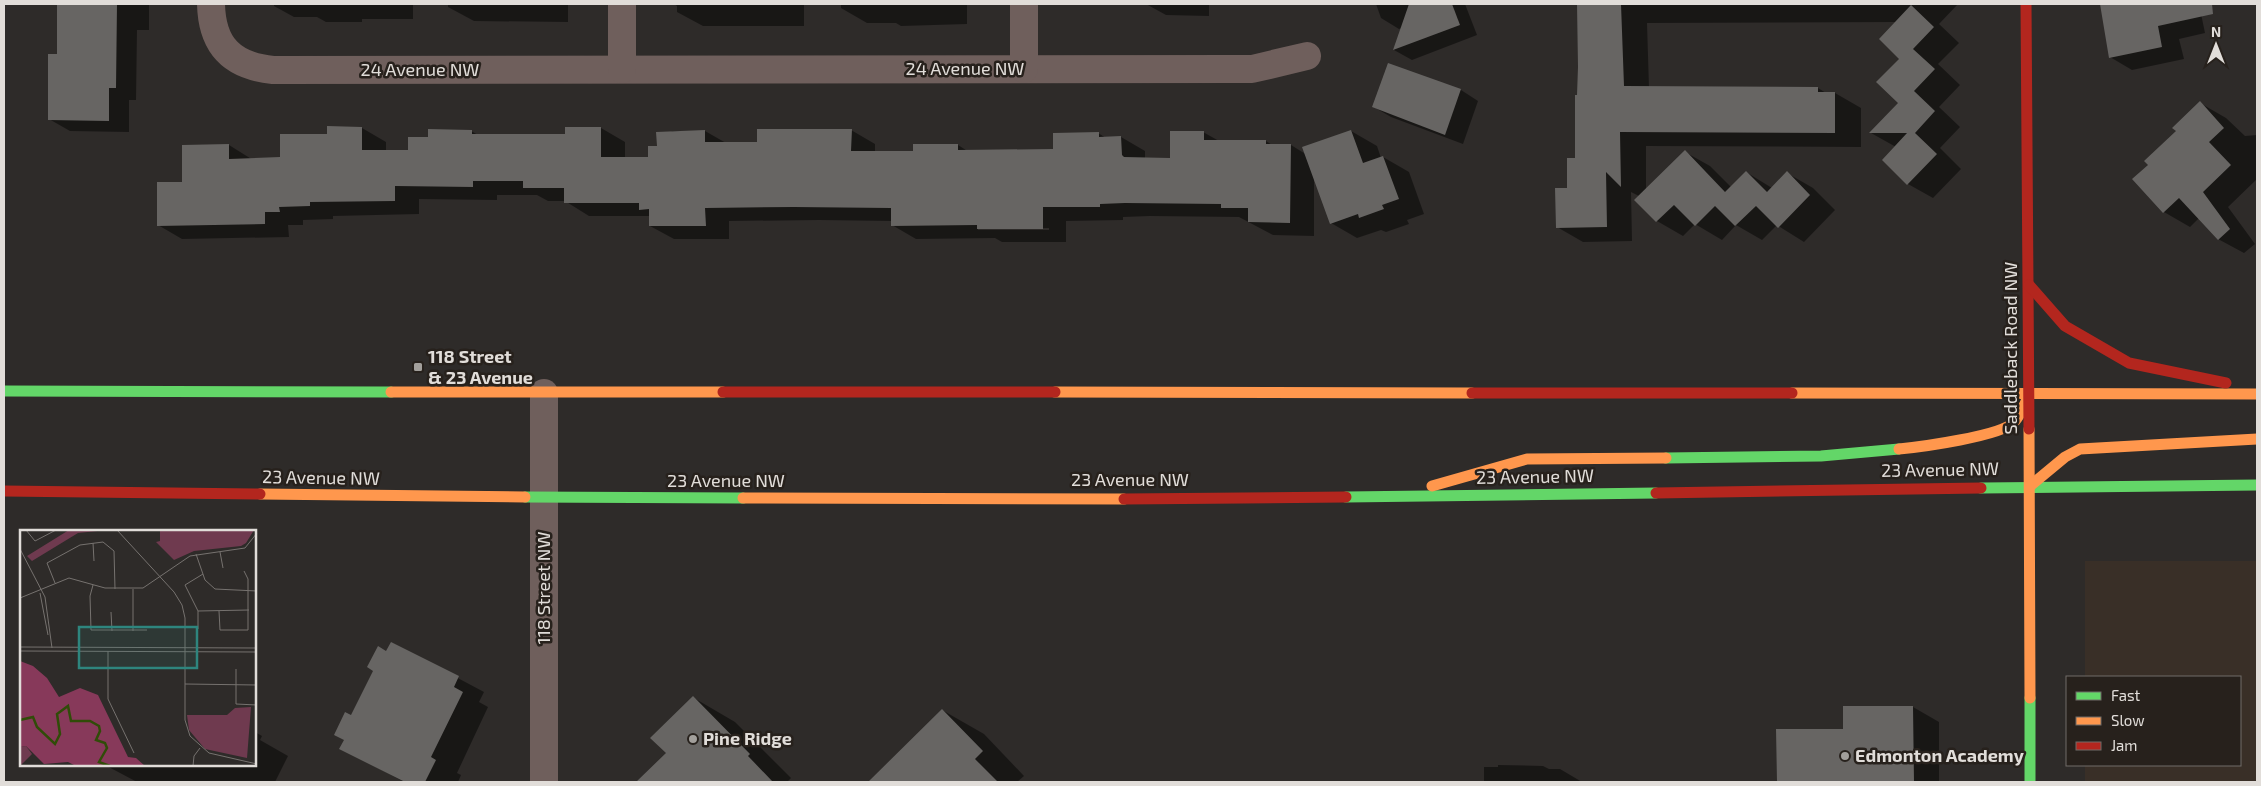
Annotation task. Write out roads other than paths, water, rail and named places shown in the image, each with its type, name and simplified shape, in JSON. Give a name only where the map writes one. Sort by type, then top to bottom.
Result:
[{"type":"main road","name":"Saddleback Road NW","points":[[2026,4],[2030,486],[2030,782]]},
{"type":"main road","points":[[2028,285],[2065,326],[2107,352],[2130,363],[2257,390]]},
{"type":"main road","points":[[4,391],[544,394],[2257,394]]},
{"type":"main road","points":[[1394,497],[1527,459],[1821,456],[1926,446],[1998,431],[2014,423],[2029,394]]},
{"type":"main road","points":[[2030,486],[2065,457],[2080,449],[2257,439]]},
{"type":"main road","name":"23 Avenue NW","points":[[4,491],[545,498],[1394,497],[2030,486],[2257,485]]},
{"type":"street","name":"24 Avenue NW","points":[[211,4],[213,26],[225,50],[237,60],[254,68],[273,70],[1252,69],[1307,56]]},
{"type":"street","points":[[622,4],[622,69]]},
{"type":"street","points":[[1024,4],[1024,69]]},
{"type":"street","name":"118 Street NW","points":[[544,394],[544,782]]},
{"type":"place","name":"118 Street & 23 Avenue","points":[[418,367]]},
{"type":"place","name":"Pine Ridge","points":[[693,739]]},
{"type":"place","name":"Edmonton Academy","points":[[1845,756]]}]
